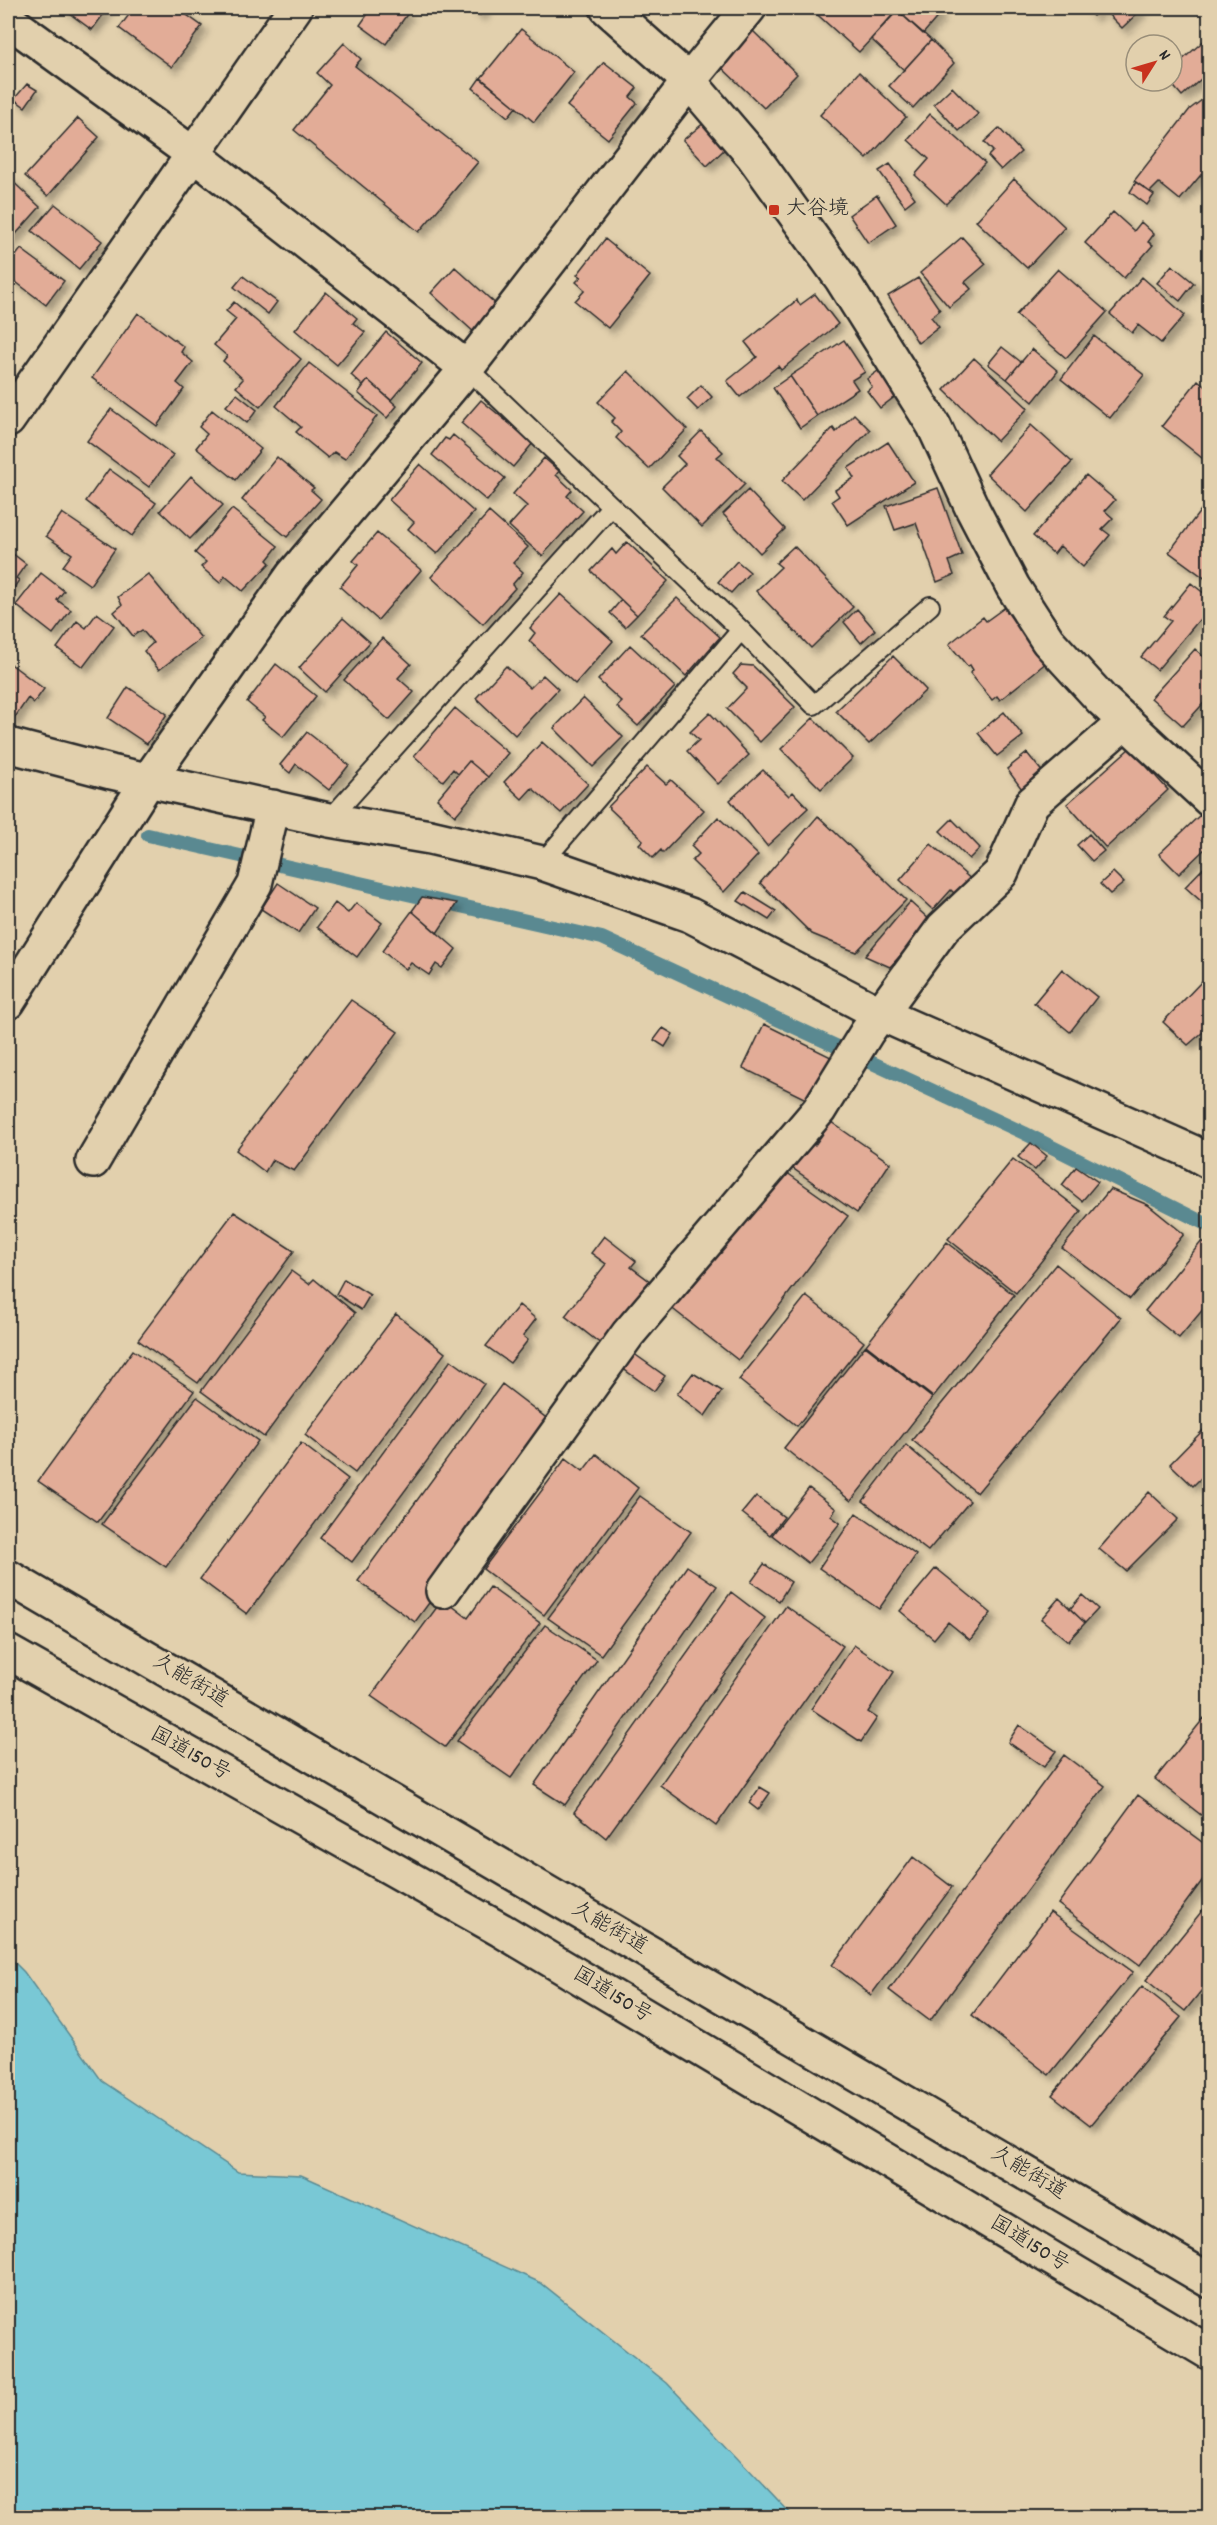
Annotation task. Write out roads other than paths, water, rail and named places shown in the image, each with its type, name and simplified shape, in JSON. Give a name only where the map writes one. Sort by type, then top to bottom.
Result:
[{"type":"main road","points":[[8,420],[295,8]]},
{"type":"main road","points":[[607,8],[689,81],[753,156],[841,278],[934,426],[973,510],[1013,587],[1048,641],[1102,700],[1209,800]]},
{"type":"main road","points":[[8,1002],[149,779],[293,575],[467,368],[689,81],[749,8]]},
{"type":"main road","points":[[8,20],[193,154],[467,368]]},
{"type":"main road","points":[[443,1591],[628,1334],[819,1110],[881,1014],[943,928],[1001,873],[1032,803],[1125,722]]},
{"type":"main road","points":[[8,745],[111,772],[329,820],[430,837],[542,863],[690,915],[881,1014],[1190,1151],[1209,1162]]},
{"type":"main road","points":[[93,1161],[255,884],[273,807]]},
{"type":"main road","name":"久能街道","points":[[8,1577],[1209,2281]]},
{"type":"main road","name":"国道150号","points":[[8,1652],[501,1930],[1209,2353]]},
{"type":"lane","points":[[467,368],[741,630],[814,705],[930,606]]},
{"type":"lane","points":[[329,820],[611,507]]},
{"type":"lane","points":[[542,863],[741,630]]},
{"type":"water","points":[[8,1956],[24,1972],[102,2081],[238,2172],[301,2175],[541,2283],[667,2383],[794,2517],[8,2517]]},
{"type":"waterway","points":[[148,835],[602,938],[1024,1133],[1210,1226]]},
{"type":"place","name":"大谷境","points":[[774,210]]}]
